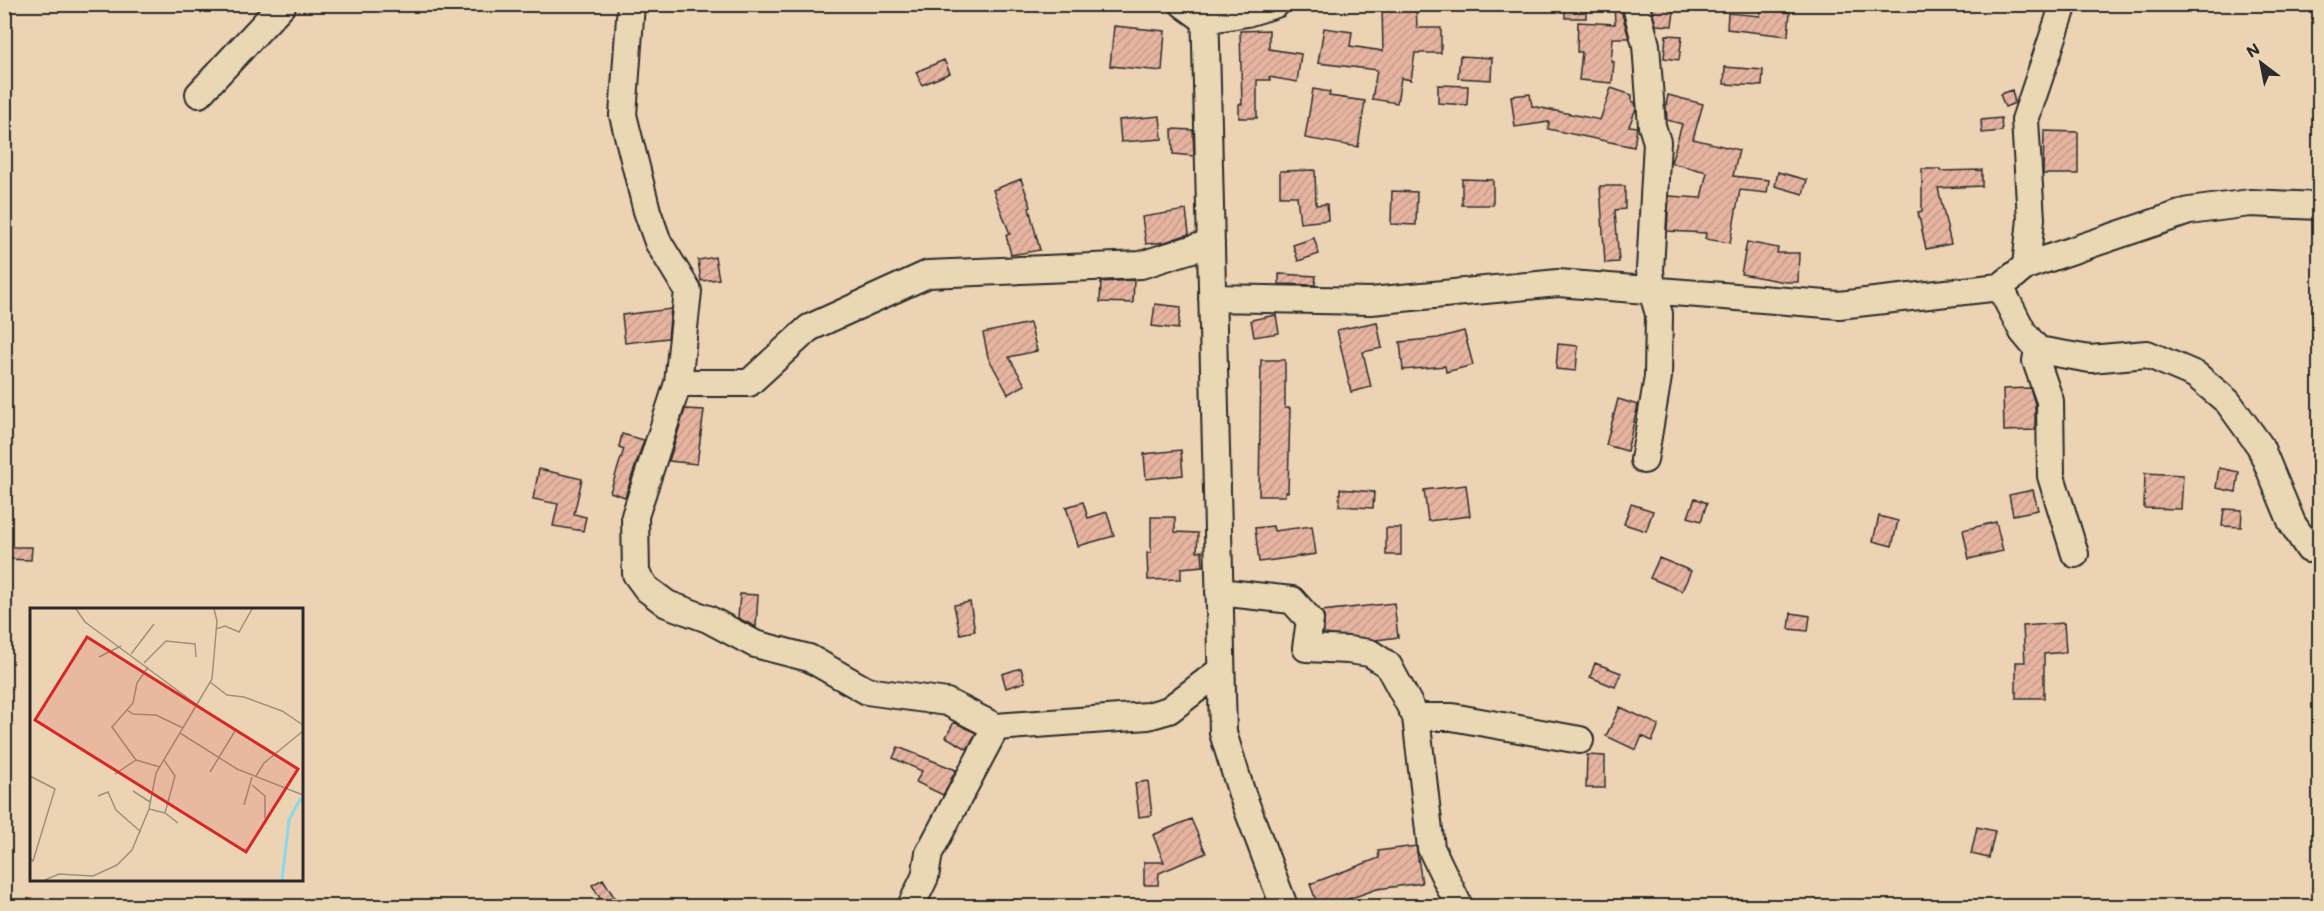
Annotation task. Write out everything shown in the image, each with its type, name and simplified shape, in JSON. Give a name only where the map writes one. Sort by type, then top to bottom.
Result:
[{"type":"street","points":[[199,94],[283,4]]},
{"type":"street","points":[[631,4],[623,115],[647,211],[658,242],[688,291],[678,383],[635,516],[636,574],[647,590],[667,604],[708,618],[755,644],[809,658],[867,691],[947,702],[996,727],[1148,716],[1169,710],[1221,670]]},
{"type":"street","points":[[1183,4],[1205,12],[1247,13],[1276,4]]},
{"type":"street","points":[[2026,266],[2031,219],[2025,120],[2064,4]]},
{"type":"street","points":[[1637,10],[1646,45],[1652,126],[1657,142],[1650,270],[1652,291],[1659,314],[1658,377],[1644,460]]},
{"type":"street","points":[[1205,12],[1223,733],[1242,794],[1284,906]]},
{"type":"street","points":[[1212,298],[1371,301],[1558,283],[1839,306],[2000,286],[2026,266],[2189,211],[2250,203],[2319,206]]},
{"type":"street","points":[[678,383],[749,383],[809,327],[928,274],[1141,265],[1211,243]]},
{"type":"street","points":[[2000,286],[2023,332],[2038,350],[2090,359],[2147,354],[2196,375],[2228,402],[2260,446],[2292,523],[2309,549]]},
{"type":"street","points":[[2038,350],[2036,361],[2050,401],[2050,476],[2075,554]]},
{"type":"street","points":[[1220,592],[1292,600],[1310,620],[1306,648],[1348,650],[1370,654],[1388,665],[1416,717],[1431,848],[1459,906]]},
{"type":"street","points":[[1416,717],[1452,717],[1580,740]]},
{"type":"street","points":[[911,906],[925,877],[929,853],[996,727]]},
{"type":"building","points":[[1416,4],[1417,28],[1441,28],[1441,53],[1415,53],[1411,80],[1401,78],[1397,103],[1372,99],[1377,70],[1318,63],[1324,28],[1352,32],[1350,46],[1383,51],[1382,5]]},
{"type":"building","points":[[1565,4],[1586,4],[1586,18],[1565,18]]},
{"type":"building","points":[[1614,4],[1623,4],[1622,14],[1629,38],[1613,38],[1612,83],[1579,80],[1582,52],[1577,52],[1578,22],[1615,24]]},
{"type":"building","points":[[1654,4],[1675,4],[1672,26],[1656,25],[1653,14]]},
{"type":"building","points":[[1761,10],[1790,12],[1788,36],[1727,29],[1728,13],[1760,16]]},
{"type":"building","points":[[1114,26],[1165,31],[1162,71],[1110,66]]},
{"type":"building","points":[[1269,30],[1269,49],[1301,54],[1297,82],[1269,77],[1270,80],[1257,80],[1257,118],[1239,118],[1239,104],[1242,104],[1240,31]]},
{"type":"building","points":[[1666,35],[1682,36],[1679,60],[1664,58]]},
{"type":"building","points":[[1460,56],[1492,58],[1491,80],[1458,78]]},
{"type":"building","points":[[944,60],[950,73],[922,85],[916,72]]},
{"type":"building","points":[[1725,67],[1763,70],[1762,86],[1724,84]]},
{"type":"building","points":[[1438,85],[1468,86],[1467,105],[1438,103]]},
{"type":"building","points":[[1611,88],[1632,95],[1632,102],[1635,102],[1636,109],[1629,126],[1637,127],[1634,147],[1548,129],[1549,122],[1515,127],[1511,96],[1530,94],[1532,106],[1600,120]]},
{"type":"building","points":[[1313,89],[1330,92],[1329,96],[1365,101],[1358,147],[1305,138]]},
{"type":"building","points":[[2012,90],[2015,103],[2005,107],[2000,94]]},
{"type":"building","points":[[1668,95],[1703,104],[1693,139],[1739,150],[1733,176],[1769,180],[1767,193],[1740,190],[1730,243],[1705,239],[1706,233],[1667,231],[1669,196],[1701,198],[1707,172],[1671,163],[1682,124],[1667,120]]},
{"type":"building","points":[[1160,116],[1162,139],[1121,142],[1119,120]]},
{"type":"building","points":[[2001,118],[2002,131],[1982,133],[1981,120]]},
{"type":"building","points":[[1172,129],[1193,130],[1194,156],[1173,154]]},
{"type":"building","points":[[2044,131],[2078,132],[2078,174],[2043,174]]},
{"type":"building","points":[[1922,169],[1982,170],[1982,186],[1938,188],[1951,244],[1926,249],[1918,212],[1922,211]]},
{"type":"building","points":[[1315,170],[1316,205],[1327,204],[1328,220],[1300,223],[1297,196],[1280,196],[1280,171]]},
{"type":"building","points":[[1778,172],[1807,180],[1803,194],[1775,186]]},
{"type":"building","points":[[1021,179],[1031,207],[1029,208],[1040,250],[1011,255],[1006,235],[1010,234],[993,190]]},
{"type":"building","points":[[1462,179],[1493,180],[1493,205],[1462,205]]},
{"type":"building","points":[[1600,186],[1625,186],[1625,209],[1615,210],[1619,262],[1605,263]]},
{"type":"building","points":[[1392,191],[1417,192],[1416,225],[1391,224]]},
{"type":"building","points":[[1186,210],[1189,234],[1165,242],[1146,244],[1142,217]]},
{"type":"building","points":[[1314,238],[1319,254],[1298,261],[1293,245]]},
{"type":"building","points":[[1747,242],[1778,248],[1777,253],[1799,253],[1798,282],[1785,282],[1741,274]]},
{"type":"building","points":[[715,257],[719,279],[701,281],[698,260]]},
{"type":"building","points":[[1279,274],[1316,276],[1315,285],[1279,284]]},
{"type":"building","points":[[1134,280],[1133,303],[1100,302],[1101,282]]},
{"type":"building","points":[[1155,304],[1181,307],[1178,329],[1152,326]]},
{"type":"building","points":[[671,309],[668,338],[625,343],[622,315]]},
{"type":"building","points":[[1276,315],[1279,333],[1254,337],[1251,320]]},
{"type":"building","points":[[1377,322],[1382,348],[1363,352],[1371,387],[1351,392],[1337,330]]},
{"type":"building","points":[[1030,323],[1037,351],[1009,357],[1025,385],[1008,394],[988,357],[983,333]]},
{"type":"building","points":[[1464,331],[1473,365],[1446,372],[1445,366],[1403,370],[1400,342],[1438,338]]},
{"type":"building","points":[[1558,344],[1578,346],[1576,371],[1556,369]]},
{"type":"building","points":[[1261,360],[1285,360],[1285,408],[1290,408],[1288,492],[1285,492],[1285,496],[1259,496]]},
{"type":"building","points":[[2030,388],[2035,404],[2035,430],[2004,431],[2003,389]]},
{"type":"building","points":[[1618,399],[1638,405],[1627,451],[1606,445]]},
{"type":"building","points":[[685,409],[704,410],[697,464],[669,461]]},
{"type":"building","points":[[622,434],[644,440],[625,497],[610,492],[624,449],[619,447]]},
{"type":"building","points":[[1181,450],[1183,475],[1146,479],[1144,454]]},
{"type":"building","points":[[2219,468],[2239,472],[2236,492],[2216,488]]},
{"type":"building","points":[[539,469],[582,479],[574,514],[586,517],[583,531],[553,526],[558,504],[533,499]]},
{"type":"building","points":[[2145,473],[2183,475],[2181,509],[2144,508]]},
{"type":"building","points":[[1466,485],[1470,516],[1428,521],[1424,490]]},
{"type":"building","points":[[1340,489],[1374,492],[1373,508],[1339,506]]},
{"type":"building","points":[[2033,490],[2038,510],[2013,515],[2009,495]]},
{"type":"building","points":[[1695,498],[1707,503],[1701,521],[1688,517]]},
{"type":"building","points":[[1083,502],[1088,518],[1107,512],[1114,536],[1078,546],[1066,507]]},
{"type":"building","points":[[1631,504],[1653,511],[1646,531],[1624,524]]},
{"type":"building","points":[[2224,509],[2242,510],[2241,527],[2222,526]]},
{"type":"building","points":[[1879,516],[1898,521],[1892,546],[1873,541]]},
{"type":"building","points":[[1151,517],[1175,517],[1175,532],[1198,533],[1197,552],[1202,551],[1203,566],[1181,568],[1181,579],[1148,580],[1147,553],[1151,553]]},
{"type":"building","points":[[1996,522],[2003,551],[1969,559],[1963,530]]},
{"type":"building","points":[[1273,526],[1274,531],[1312,526],[1316,554],[1259,562],[1255,528]]},
{"type":"building","points":[[1386,528],[1401,528],[1401,555],[1386,555]]},
{"type":"building","points":[[5,547],[32,547],[31,560],[5,559]]},
{"type":"building","points":[[1659,558],[1691,571],[1682,591],[1650,578]]},
{"type":"building","points":[[740,594],[758,595],[756,627],[738,618]]},
{"type":"building","points":[[970,602],[975,631],[960,634],[954,605]]},
{"type":"building","points":[[1394,603],[1398,637],[1376,640],[1324,634],[1322,611]]},
{"type":"building","points":[[1791,613],[1810,616],[1808,631],[1789,629]]},
{"type":"building","points":[[2064,623],[2066,652],[2044,654],[2044,698],[2016,698],[2016,662],[2025,662],[2023,626]]},
{"type":"building","points":[[1595,663],[1621,673],[1615,687],[1590,677]]},
{"type":"building","points":[[1021,668],[1025,682],[1006,688],[1002,674]]},
{"type":"building","points":[[1620,707],[1659,725],[1652,741],[1642,736],[1636,750],[1606,736]]},
{"type":"building","points":[[954,722],[976,733],[967,749],[946,737]]},
{"type":"building","points":[[898,747],[956,770],[943,795],[916,782],[922,771],[893,758]]},
{"type":"building","points":[[1587,755],[1605,756],[1605,788],[1586,788]]},
{"type":"building","points":[[1148,781],[1152,815],[1139,817],[1135,783]]},
{"type":"building","points":[[1191,819],[1206,853],[1159,873],[1158,885],[1144,885],[1144,862],[1164,862],[1153,835]]},
{"type":"building","points":[[1977,827],[1995,831],[1989,858],[1971,854]]},
{"type":"building","points":[[1416,846],[1422,883],[1377,889],[1329,906],[1318,906],[1310,884],[1379,858],[1378,851]]},
{"type":"building","points":[[603,879],[614,897],[603,903],[592,885]]}]
